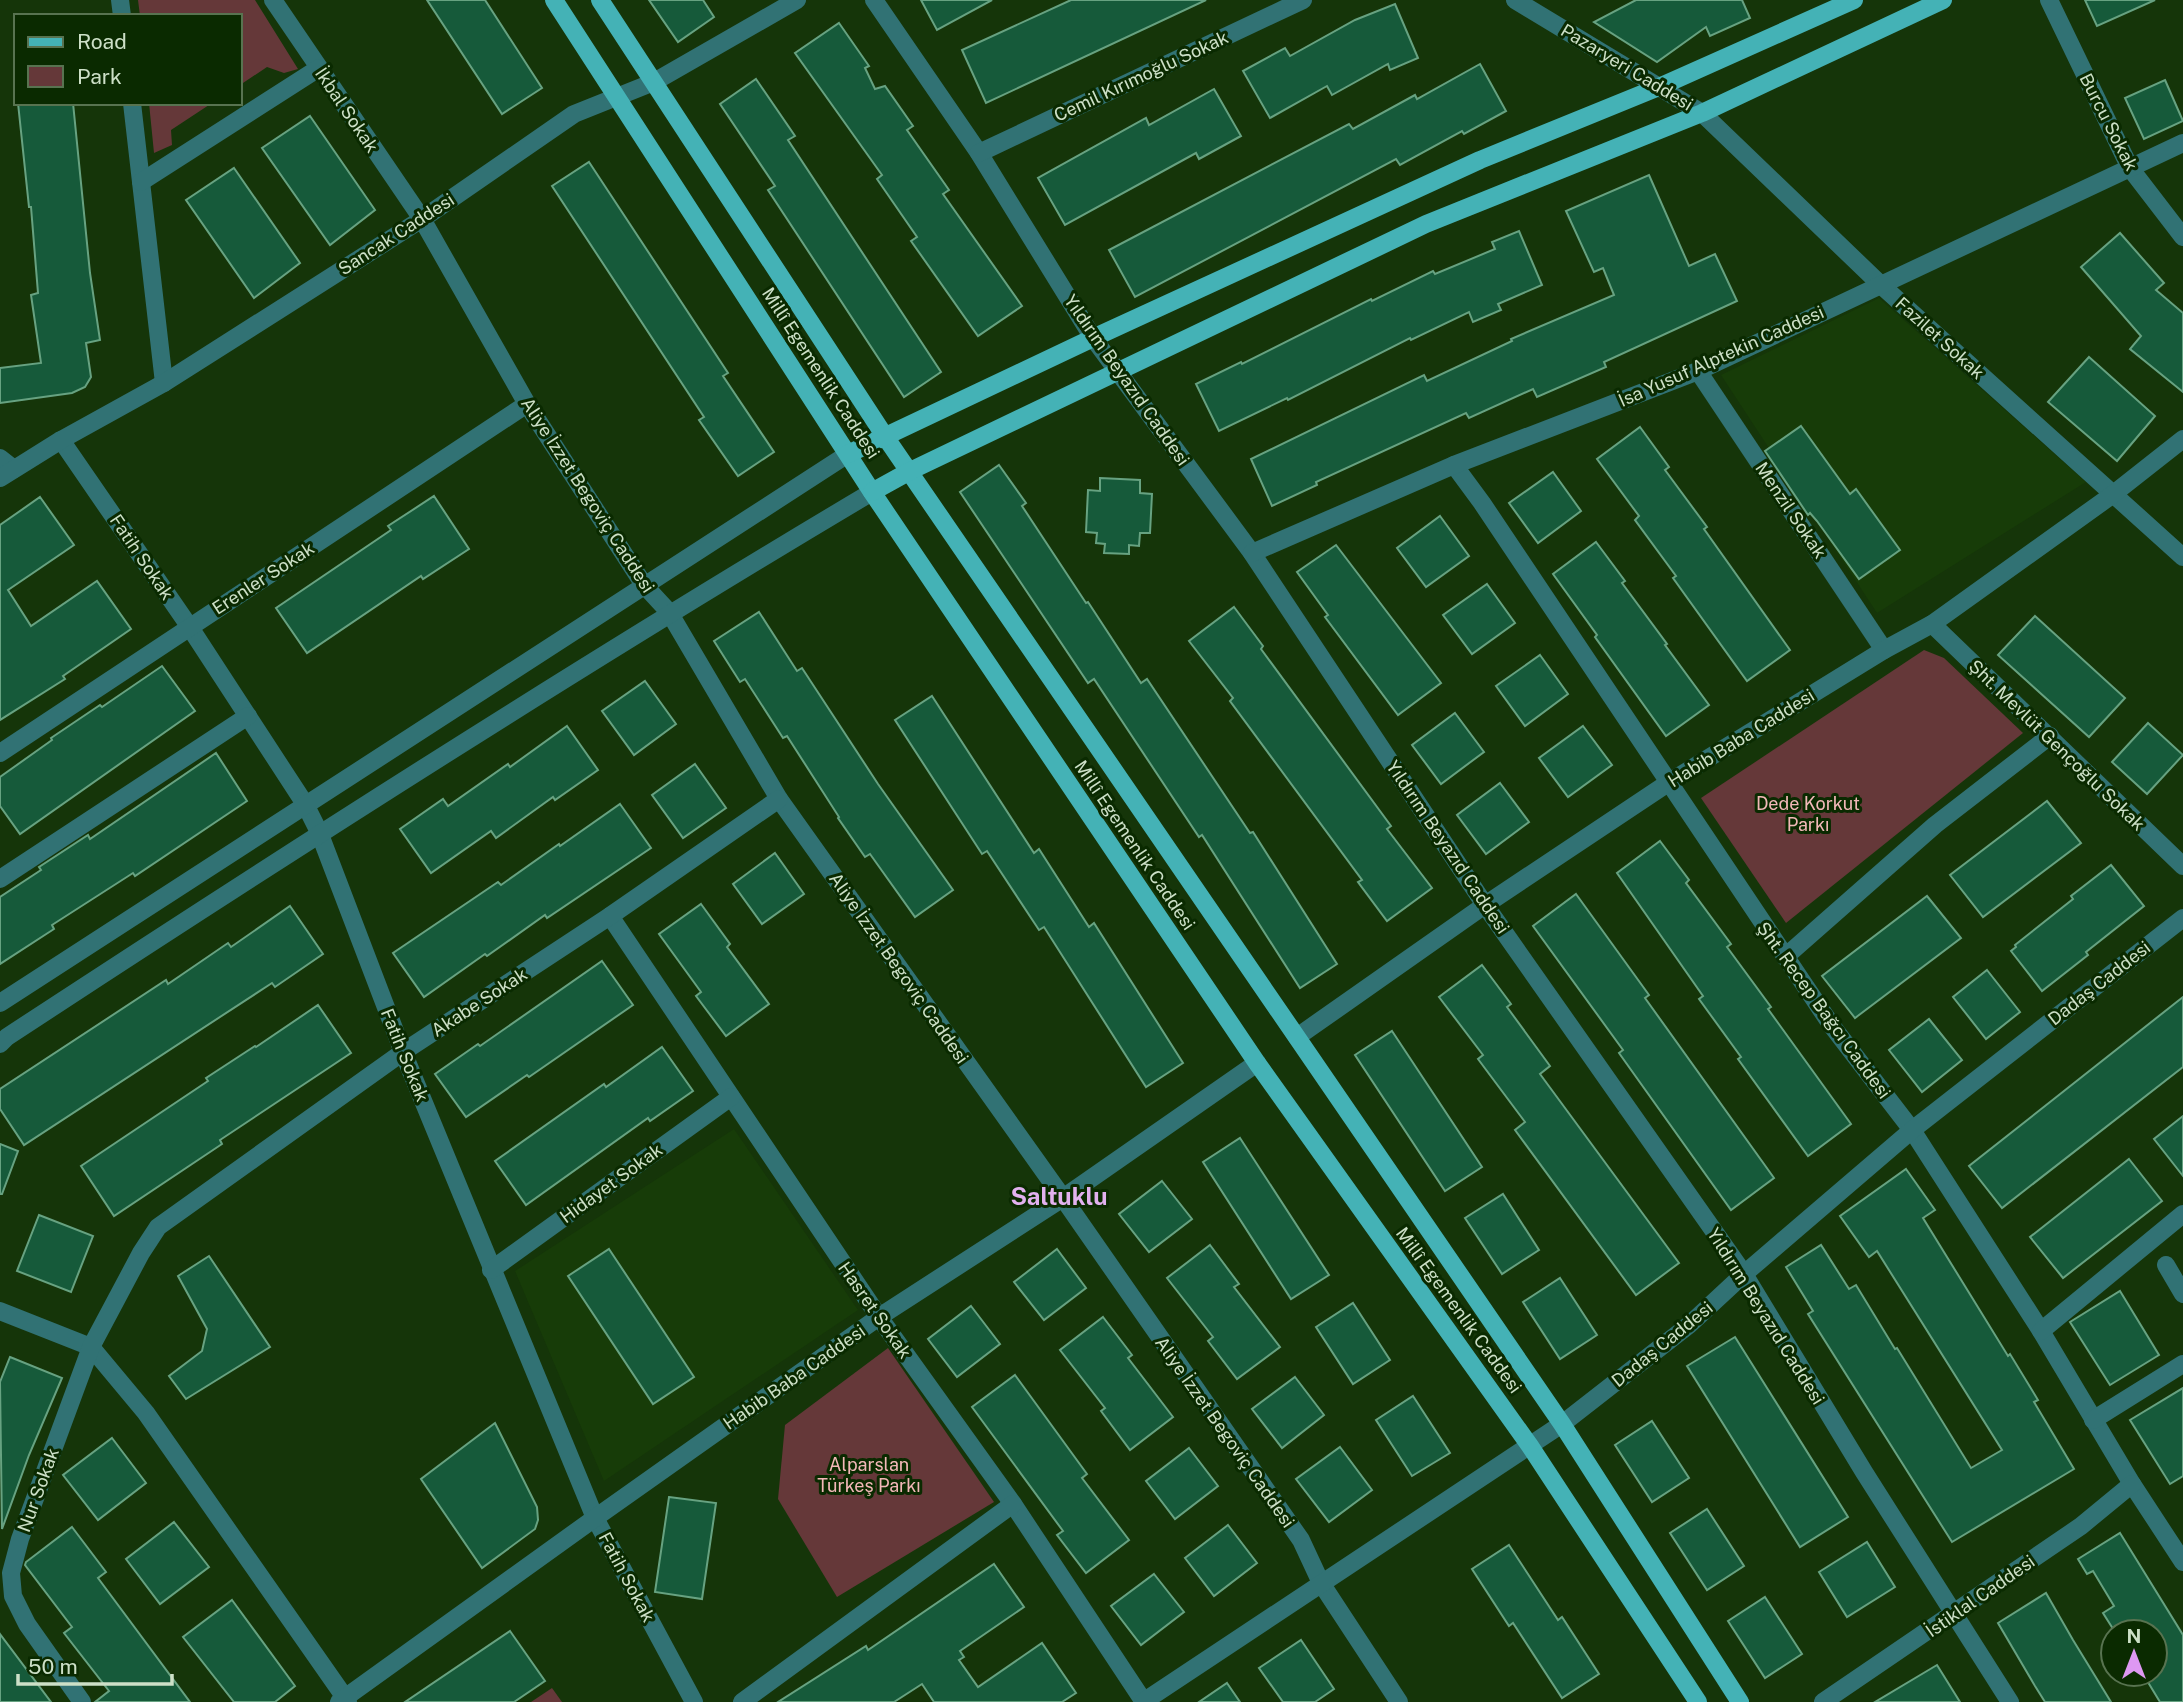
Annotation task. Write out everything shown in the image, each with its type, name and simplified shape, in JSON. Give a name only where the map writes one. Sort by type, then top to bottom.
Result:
[{"type":"main road","name":"Millî Egemenlik Caddesi","points":[[554,0],[872,492],[1257,1063],[1530,1446],[1698,1702]]},
{"type":"main road","name":"Millî Egemenlik Caddesi","points":[[600,0],[884,435],[1562,1424],[1740,1702]]},
{"type":"main road","points":[[848,454],[1480,160],[1659,87],[1854,0]]},
{"type":"main road","points":[[872,492],[910,471],[1426,224],[1702,113],[1943,0]]},
{"type":"street","name":"İkbal Sokak","points":[[273,0],[422,219]]},
{"type":"street","name":"Sancak Caddesi","points":[[5,468],[164,383],[422,219],[574,114],[654,82],[797,0]]},
{"type":"street","name":"Yıldırım Beyazıd Caddesi","points":[[874,0],[979,153],[1093,338],[1252,553],[1485,905],[1744,1274],[1864,1472],[2010,1702]]},
{"type":"street","name":"Cemil Kırımoğlu Sokak","points":[[979,153],[1303,0]]},
{"type":"street","name":"Pazaryeri Caddesi","points":[[1515,0],[1702,113]]},
{"type":"street","name":"Burcu Sokak","points":[[2049,0],[2130,168],[2183,237]]},
{"type":"street","points":[[141,182],[319,68]]},
{"type":"street","points":[[132,105],[164,383]]},
{"type":"street","name":"Fazilet Sokak","points":[[1702,113],[1881,285],[2183,557]]},
{"type":"street","name":"İsa Yusuf Alptekin Caddesi","points":[[1252,553],[1454,465],[1698,371],[2183,143]]},
{"type":"street","name":"Aliye İzzet Begoviç Caddesi","points":[[422,219],[527,404],[644,585],[669,612],[779,799],[1063,1198],[1301,1540],[1321,1583],[1399,1702]]},
{"type":"street","name":"Menzil Sokak","points":[[1698,371],[1884,650]]},
{"type":"street","name":"Erenler Sokak","points":[[0,753],[527,404]]},
{"type":"street","name":"Habib Baba Caddesi","points":[[1297,1037],[1485,905],[1668,783],[1931,624],[2112,495],[2183,439]]},
{"type":"street","name":"Fatih Sokak","points":[[61,440],[189,626],[305,804],[319,832],[403,1052],[491,1270],[595,1517],[694,1702]]},
{"type":"street","points":[[0,1003],[848,454]]},
{"type":"street","name":"Şht. Recep Bağcı Caddesi","points":[[1454,465],[1832,1026],[1912,1130],[2183,1562]]},
{"type":"street","points":[[0,1044],[319,832],[669,612],[872,492]]},
{"type":"street","name":"Şht. Mevlüt Gençoğlu Sokak","points":[[1931,624],[2183,866]]},
{"type":"street","points":[[0,879],[248,716]]},
{"type":"street","points":[[1785,957],[1935,825],[2050,736]]},
{"type":"street","name":"Akabe Sokak","points":[[91,1346],[158,1227],[403,1052],[610,916],[779,799]]},
{"type":"street","name":"Hasret Sokak","points":[[610,916],[879,1317],[1013,1504],[1144,1702]]},
{"type":"street","name":"Dadaş Caddesi","points":[[1144,1702],[1562,1424],[1689,1325],[1744,1274],[1912,1130],[2183,918]]},
{"type":"street","name":"Habib Baba Caddesi","points":[[344,1700],[595,1517],[879,1317],[1063,1198],[1257,1063]]},
{"type":"street","name":"Hidayet Sokak","points":[[491,1270],[731,1097]]},
{"type":"street","points":[[2040,1331],[2183,1214]]},
{"type":"street","points":[[2166,1265],[2183,1294]]},
{"type":"street","points":[[0,1311],[91,1346],[146,1412],[344,1700]]},
{"type":"street","name":"Nur Sokak","points":[[82,1702],[27,1624],[13,1596],[11,1573],[20,1539],[91,1346]]},
{"type":"street","points":[[2094,1420],[2183,1364]]},
{"type":"street","name":"İstiklal Caddesi","points":[[1824,1702],[2081,1526],[2132,1484]]},
{"type":"street","points":[[742,1702],[1013,1504]]},
{"type":"shaded area","points":[[1879,298],[2086,482],[1877,613],[1721,375]]},
{"type":"shaded area","points":[[734,1129],[858,1310],[604,1481],[515,1271]]},
{"type":"green space","points":[[138,0],[255,0],[298,69],[284,73],[267,67],[242,84],[242,14],[140,14]]},
{"type":"green space","points":[[149,105],[209,105],[171,130],[172,145],[154,153]]},
{"type":"green space","name":"Dede Korkut Parkı","points":[[1924,650],[1944,658],[2023,733],[1786,923],[1701,798]]},
{"type":"green space","name":"Alparslan Türkeş Parkı","points":[[888,1348],[994,1502],[837,1597],[778,1499],[785,1425]]},
{"type":"green space","points":[[552,1688],[562,1702],[531,1702]]},
{"type":"building","points":[[427,0],[485,0],[542,88],[502,114]]},
{"type":"building","points":[[649,0],[703,0],[714,17],[678,42]]},
{"type":"building","points":[[921,0],[992,0],[937,30]]},
{"type":"building","points":[[1071,0],[1206,0],[986,103],[962,50]]},
{"type":"building","points":[[1636,0],[1742,0],[1750,18],[1710,36],[1706,27],[1657,62],[1594,22]]},
{"type":"building","points":[[2085,0],[2155,0],[2097,26]]},
{"type":"building","points":[[1395,4],[1418,58],[1390,70],[1388,64],[1332,95],[1327,86],[1270,118],[1243,71],[1285,48],[1290,56],[1355,20]]},
{"type":"building","points":[[839,23],[869,66],[865,68],[875,89],[885,86],[913,126],[907,130],[949,190],[943,194],[1022,306],[978,336],[911,241],[917,237],[877,179],[882,175],[795,53]]},
{"type":"building","points":[[1480,64],[1506,111],[1464,134],[1462,131],[1400,165],[1396,159],[1135,297],[1109,250],[1349,124],[1353,129],[1415,95],[1417,99]]},
{"type":"building","points":[[756,79],[795,136],[788,140],[941,372],[904,397],[768,190],[775,186],[720,104]]},
{"type":"building","points":[[2165,80],[2183,121],[2144,139],[2125,98]]},
{"type":"building","points":[[1214,89],[1241,136],[1199,159],[1196,153],[1065,225],[1038,178],[1146,118],[1149,125]]},
{"type":"building","points":[[18,105],[73,105],[90,273],[100,340],[86,343],[91,377],[85,387],[72,393],[0,403],[0,368],[41,363],[31,295],[38,293]]},
{"type":"building","points":[[310,116],[375,210],[330,245],[262,148]]},
{"type":"building","points":[[589,162],[728,373],[723,376],[774,452],[738,476],[699,420],[704,417],[552,186]]},
{"type":"building","points":[[234,168],[300,263],[254,298],[186,200]]},
{"type":"building","points":[[1649,175],[1689,266],[1715,254],[1737,301],[1604,362],[1606,367],[1537,397],[1533,389],[1469,418],[1466,413],[1316,482],[1317,485],[1272,506],[1251,459],[1424,375],[1427,381],[1512,341],[1511,339],[1614,295],[1603,268],[1594,272],[1566,211]]},
{"type":"building","points":[[1519,231],[1542,285],[1498,304],[1501,310],[1473,322],[1469,312],[1411,340],[1410,338],[1288,400],[1287,398],[1219,431],[1196,384],[1433,271],[1435,274],[1495,249],[1492,242]]},
{"type":"building","points":[[2120,233],[2164,283],[2156,290],[2183,313],[2183,392],[2130,349],[2141,336],[2081,267]]},
{"type":"building","points":[[2089,357],[2155,416],[2117,461],[2048,402]]},
{"type":"building","points":[[1801,426],[1850,494],[1856,489],[1900,550],[1859,579],[1817,521],[1810,513],[1808,515],[1765,451]]},
{"type":"building","points":[[1640,427],[1669,467],[1665,470],[1707,527],[1704,529],[1790,650],[1747,681],[1673,578],[1676,576],[1635,520],[1639,516],[1597,459]]},
{"type":"building","points":[[999,465],[1026,503],[1022,506],[1086,603],[1088,602],[1141,683],[1147,679],[1250,833],[1253,832],[1337,964],[1300,988],[1202,835],[1199,837],[1094,679],[1088,683],[960,492]]},
{"type":"building","points":[[1553,472],[1581,511],[1538,543],[1509,503]]},
{"type":"building","points":[[1100,478],[1140,480],[1140,493],[1152,494],[1150,533],[1140,533],[1139,546],[1129,545],[1129,554],[1104,553],[1105,544],[1096,543],[1097,533],[1086,532],[1088,490],[1100,491]]},
{"type":"building","points":[[434,496],[469,549],[423,579],[421,576],[307,653],[276,608],[391,530],[388,526]]},
{"type":"building","points":[[40,497],[74,545],[8,590],[31,626],[97,581],[131,629],[63,676],[65,679],[0,720],[0,525]]},
{"type":"building","points":[[1440,516],[1469,556],[1426,587],[1397,548]]},
{"type":"building","points":[[1596,542],[1709,705],[1666,736],[1553,574]]},
{"type":"building","points":[[1336,545],[1441,683],[1398,715],[1325,617],[1328,615],[1297,572]]},
{"type":"building","points":[[1487,584],[1515,623],[1472,654],[1443,615]]},
{"type":"building","points":[[1234,607],[1263,646],[1261,649],[1391,826],[1387,829],[1432,888],[1387,921],[1358,882],[1362,880],[1230,701],[1233,698],[1189,641]]},
{"type":"building","points":[[759,612],[797,671],[802,668],[878,784],[953,890],[915,917],[870,854],[865,857],[787,736],[783,738],[745,679],[740,682],[714,641]]},
{"type":"building","points":[[2035,616],[2125,698],[2089,737],[1998,655]]},
{"type":"building","points":[[1540,655],[1568,694],[1525,726],[1496,686]]},
{"type":"building","points":[[162,666],[195,711],[20,834],[0,806],[0,777],[52,740],[51,738]]},
{"type":"building","points":[[645,681],[676,724],[634,755],[602,711]]},
{"type":"building","points":[[932,696],[1034,853],[1039,849],[1089,927],[1094,923],[1183,1063],[1146,1087],[1044,927],[1039,930],[987,851],[982,854],[895,720]]},
{"type":"building","points":[[1455,713],[1484,752],[1441,784],[1412,745]]},
{"type":"building","points":[[2148,723],[2183,755],[2147,794],[2112,762]]},
{"type":"building","points":[[567,726],[598,770],[555,800],[553,797],[496,838],[491,831],[431,873],[400,829],[443,799],[448,806],[508,764],[510,767]]},
{"type":"building","points":[[1583,726],[1612,765],[1568,797],[1539,758]]},
{"type":"building","points":[[216,753],[247,801],[135,876],[133,873],[52,925],[54,929],[0,964],[0,897],[41,870],[39,867],[88,835],[90,839]]},
{"type":"building","points":[[695,764],[726,808],[683,838],[652,795]]},
{"type":"building","points":[[1500,783],[1529,822],[1486,854],[1457,815]]},
{"type":"building","points":[[2047,801],[2081,843],[1983,917],[1950,875]]},
{"type":"building","points":[[620,804],[651,848],[547,918],[545,915],[487,956],[485,954],[424,997],[393,953],[498,882],[501,885]]},
{"type":"building","points":[[1660,841],[1689,880],[1686,883],[1731,944],[1727,947],[1771,1007],[1768,1009],[1851,1124],[1808,1156],[1738,1059],[1741,1057],[1699,999],[1703,996],[1617,873]]},
{"type":"building","points":[[775,853],[804,894],[762,924],[733,884]]},
{"type":"building","points":[[2111,865],[2144,906],[2042,991],[2011,951],[2073,899],[2071,896]]},
{"type":"building","points":[[1576,894],[1649,995],[1645,998],[1774,1178],[1731,1210],[1619,1053],[1623,1050],[1533,926]]},
{"type":"building","points":[[1927,896],[1961,938],[1855,1018],[1822,976]]},
{"type":"building","points":[[701,904],[730,944],[727,947],[769,1004],[726,1036],[696,996],[701,992],[659,934]]},
{"type":"building","points":[[290,906],[323,954],[275,987],[272,983],[24,1145],[0,1109],[0,1089],[166,980],[168,984],[228,943],[231,947]]},
{"type":"building","points":[[602,961],[633,1005],[466,1117],[435,1074]]},
{"type":"building","points":[[1482,965],[1511,1004],[1507,1007],[1550,1066],[1540,1074],[1679,1263],[1636,1295],[1515,1130],[1525,1122],[1478,1059],[1483,1055],[1439,997]]},
{"type":"building","points":[[1987,970],[2020,1012],[1986,1039],[1953,997]]},
{"type":"building","points":[[2183,997],[2183,1067],[2002,1208],[1969,1166]]},
{"type":"building","points":[[318,1005],[351,1053],[220,1140],[222,1144],[114,1216],[81,1166],[208,1081],[206,1078]]},
{"type":"building","points":[[1929,1019],[1962,1060],[1922,1092],[1889,1050]]},
{"type":"building","points":[[1392,1031],[1482,1167],[1445,1191],[1355,1055]]},
{"type":"building","points":[[662,1047],[693,1091],[650,1121],[648,1118],[526,1205],[495,1161],[604,1084],[606,1087]]},
{"type":"building","points":[[2183,1116],[2183,1176],[2154,1139]]},
{"type":"building","points":[[1240,1138],[1329,1275],[1291,1299],[1203,1162]]},
{"type":"building","points":[[0,1144],[18,1151],[2,1194],[0,1194]]},
{"type":"building","points":[[2129,1159],[2162,1201],[2063,1278],[2030,1237]]},
{"type":"building","points":[[1906,1169],[1935,1210],[1923,1218],[2038,1400],[2034,1402],[2074,1469],[1952,1542],[1808,1314],[1813,1311],[1786,1267],[1821,1245],[1849,1289],[1856,1285],[1971,1468],[2002,1450],[1877,1251],[1869,1257],[1840,1216]]},
{"type":"building","points":[[1162,1181],[1192,1219],[1149,1252],[1119,1214]]},
{"type":"building","points":[[1503,1194],[1539,1250],[1502,1274],[1465,1218]]},
{"type":"building","points":[[39,1215],[93,1236],[71,1292],[17,1271]]},
{"type":"building","points":[[1210,1245],[1239,1284],[1234,1287],[1280,1347],[1237,1379],[1208,1341],[1213,1337],[1167,1278]]},
{"type":"building","points":[[609,1249],[694,1377],[653,1404],[568,1276]]},
{"type":"building","points":[[1057,1249],[1086,1288],[1044,1320],[1014,1282]]},
{"type":"building","points":[[209,1256],[270,1347],[186,1399],[169,1376],[202,1351],[207,1329],[178,1276]]},
{"type":"building","points":[[1560,1278],[1597,1335],[1560,1359],[1523,1302]]},
{"type":"building","points":[[2120,1291],[2159,1355],[2110,1385],[2070,1322]]},
{"type":"building","points":[[1353,1303],[1390,1360],[1353,1384],[1316,1327]]},
{"type":"building","points":[[971,1306],[1000,1344],[957,1377],[928,1339]]},
{"type":"building","points":[[1103,1317],[1132,1355],[1128,1358],[1173,1417],[1130,1450],[1101,1411],[1105,1408],[1060,1350]]},
{"type":"building","points":[[1735,1337],[1848,1517],[1800,1547],[1687,1366]]},
{"type":"building","points":[[10,1357],[62,1378],[29,1455],[2,1529],[0,1382]]},
{"type":"building","points":[[1015,1375],[1087,1474],[1082,1478],[1129,1540],[1086,1573],[1057,1535],[1063,1531],[972,1407]]},
{"type":"building","points":[[1295,1377],[1324,1415],[1282,1448],[1252,1409]]},
{"type":"building","points":[[2183,1388],[2183,1476],[2170,1484],[2130,1420]]},
{"type":"building","points":[[1413,1396],[1450,1453],[1412,1476],[1376,1420]]},
{"type":"building","points":[[1652,1421],[1689,1478],[1652,1502],[1615,1445]]},
{"type":"building","points":[[495,1423],[537,1507],[538,1520],[535,1529],[482,1568],[421,1479]]},
{"type":"building","points":[[112,1438],[146,1483],[98,1520],[63,1475]]},
{"type":"building","points":[[1340,1447],[1372,1490],[1329,1522],[1296,1479]]},
{"type":"building","points":[[1189,1448],[1218,1486],[1175,1519],[1146,1481]]},
{"type":"building","points":[[669,1497],[716,1503],[702,1599],[655,1592]]},
{"type":"building","points":[[1707,1509],[1744,1566],[1707,1590],[1670,1533]]},
{"type":"building","points":[[174,1522],[209,1567],[160,1604],[126,1559]]},
{"type":"building","points":[[1228,1525],[1257,1563],[1214,1596],[1185,1558]]},
{"type":"building","points":[[72,1527],[106,1572],[98,1578],[190,1702],[95,1702],[109,1691],[64,1633],[72,1627],[25,1565]]},
{"type":"building","points":[[2120,1533],[2183,1635],[2183,1702],[2160,1702],[2152,1688],[2169,1688],[2169,1618],[2106,1618],[2103,1613],[2114,1606],[2093,1571],[2087,1574],[2078,1559]]},
{"type":"building","points":[[1867,1542],[1895,1587],[1847,1617],[1819,1572]]},
{"type":"building","points":[[1509,1545],[1558,1620],[1562,1617],[1599,1674],[1562,1698],[1513,1623],[1509,1626],[1472,1569]]},
{"type":"building","points":[[994,1564],[1024,1607],[960,1651],[964,1657],[959,1660],[978,1687],[1042,1643],[1076,1693],[1062,1702],[934,1702],[922,1684],[894,1702],[778,1702],[866,1646],[868,1650]]},
{"type":"building","points":[[1154,1574],[1184,1612],[1141,1645],[1111,1606]]},
{"type":"building","points":[[2046,1593],[2099,1682],[2099,1688],[2102,1688],[2111,1702],[2045,1702],[1998,1623]]},
{"type":"building","points":[[1765,1597],[1802,1654],[1765,1678],[1728,1621]]},
{"type":"building","points":[[232,1600],[295,1686],[275,1702],[234,1702],[183,1637]]},
{"type":"building","points":[[510,1631],[545,1681],[514,1702],[405,1702]]},
{"type":"building","points":[[0,1634],[51,1702],[0,1702]]},
{"type":"building","points":[[1301,1640],[1334,1689],[1315,1702],[1283,1702],[1259,1668]]},
{"type":"building","points":[[1937,1665],[1960,1702],[1875,1702]]},
{"type":"building","points":[[1227,1683],[1240,1702],[1199,1702]]},
{"type":"district","name":"Saltuklu","points":[[1059,1196]]}]
